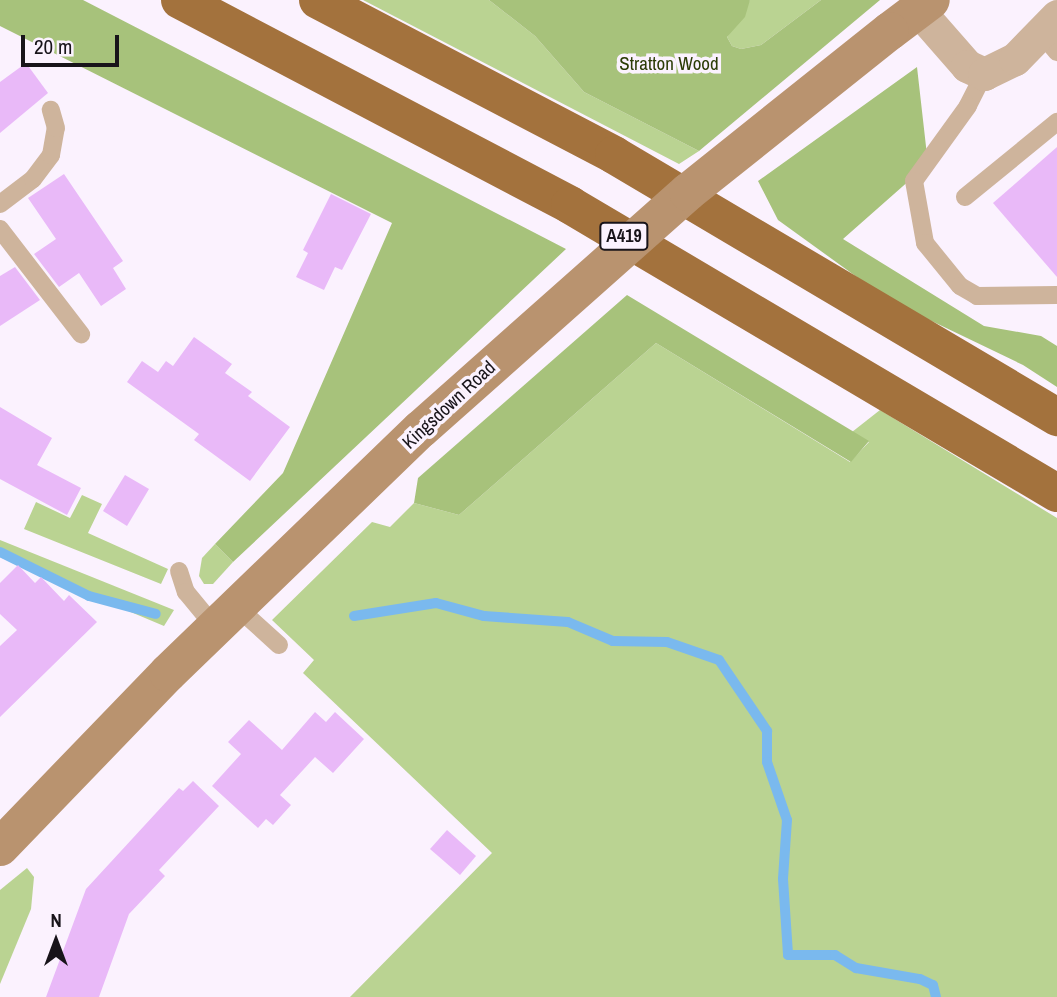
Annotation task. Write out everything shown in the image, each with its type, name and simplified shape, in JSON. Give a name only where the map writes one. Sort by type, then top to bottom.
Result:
[{"type":"highway","name":"A419","points":[[180,0],[570,205],[1057,493]]},
{"type":"highway","points":[[318,0],[614,155],[1057,417]]},
{"type":"main road","name":"Kingsdown Road","points":[[0,847],[225,617],[421,429],[688,192],[913,14]]},
{"type":"street","points":[[913,14],[967,66],[984,74],[1000,69],[1052,33]]},
{"type":"lane","points":[[984,74],[968,106],[914,181],[925,243],[960,286],[977,296],[1057,295]]},
{"type":"lane","points":[[0,204],[33,179],[51,155],[56,128],[51,110]]},
{"type":"lane","points":[[965,197],[1057,122]]},
{"type":"lane","points":[[0,229],[81,334]]},
{"type":"lane","points":[[179,571],[186,592],[225,617],[279,645]]},
{"type":"green space","points":[[0,0],[83,0],[566,249],[233,562],[215,544],[283,473],[392,223],[0,26]]},
{"type":"green space","points":[[363,0],[489,0],[535,36],[584,92],[699,151],[679,164]]},
{"type":"green space","name":"Stratton Wood","points":[[489,0],[750,0],[745,17],[727,37],[732,46],[741,49],[761,45],[821,0],[880,0],[699,151],[584,92],[535,36]]},
{"type":"green space","points":[[750,0],[821,0],[761,45],[741,49],[732,46],[727,37]]},
{"type":"green space","points":[[917,67],[928,164],[843,239],[984,326],[1041,336],[1057,346],[1057,387],[1023,365],[890,301],[778,220],[758,181]]},
{"type":"green space","points":[[627,295],[869,441],[851,462],[656,343],[459,515],[414,503],[418,478]]},
{"type":"green space","points":[[656,343],[850,462],[869,442],[852,432],[880,410],[1057,518],[1057,997],[350,997],[492,853],[303,673],[314,660],[272,620],[372,522],[390,527],[414,503],[459,515]]},
{"type":"green space","points":[[82,495],[102,504],[88,533],[168,569],[161,584],[24,529],[36,502],[70,518]]},
{"type":"green space","points":[[0,540],[174,610],[164,626],[0,557]]},
{"type":"green space","points":[[215,544],[233,562],[213,584],[204,584],[199,576],[202,558]]},
{"type":"green space","points":[[27,868],[34,877],[31,909],[0,984],[0,890]]},
{"type":"building","points":[[26,63],[48,93],[0,133],[0,82]]},
{"type":"building","points":[[1057,147],[1057,277],[993,203]]},
{"type":"building","points":[[64,174],[123,261],[113,268],[126,289],[101,306],[79,273],[59,287],[34,254],[56,239],[28,198]]},
{"type":"building","points":[[331,194],[371,214],[342,270],[335,267],[324,290],[296,277],[308,253],[303,250]]},
{"type":"building","points":[[15,267],[40,300],[0,326],[0,276]]},
{"type":"building","points":[[194,337],[232,364],[225,373],[252,392],[248,396],[290,427],[250,481],[194,440],[199,434],[127,382],[142,361],[158,372],[166,361],[173,366]]},
{"type":"building","points":[[0,407],[52,438],[37,465],[81,488],[67,515],[0,479]]},
{"type":"building","points":[[125,475],[149,489],[127,526],[103,511]]},
{"type":"building","points":[[18,565],[35,583],[41,577],[64,601],[69,595],[97,622],[0,717],[0,646],[17,630],[0,614],[0,583]]},
{"type":"building","points":[[315,712],[326,722],[335,712],[364,739],[333,773],[315,757],[280,795],[291,805],[273,825],[266,819],[258,828],[212,786],[241,754],[228,742],[249,720],[282,750]]},
{"type":"building","points":[[193,781],[219,806],[159,870],[165,876],[129,914],[99,997],[46,997],[86,889],[179,788],[183,791]]},
{"type":"building","points":[[447,830],[476,856],[460,875],[430,849]]},
{"type":"waterway","points":[[0,552],[89,596],[156,614]]},
{"type":"waterway","points":[[354,616],[436,603],[484,616],[568,622],[613,641],[667,642],[719,660],[767,731],[767,762],[787,820],[783,879],[788,955],[835,955],[856,968],[920,979],[933,985],[936,997]]}]
